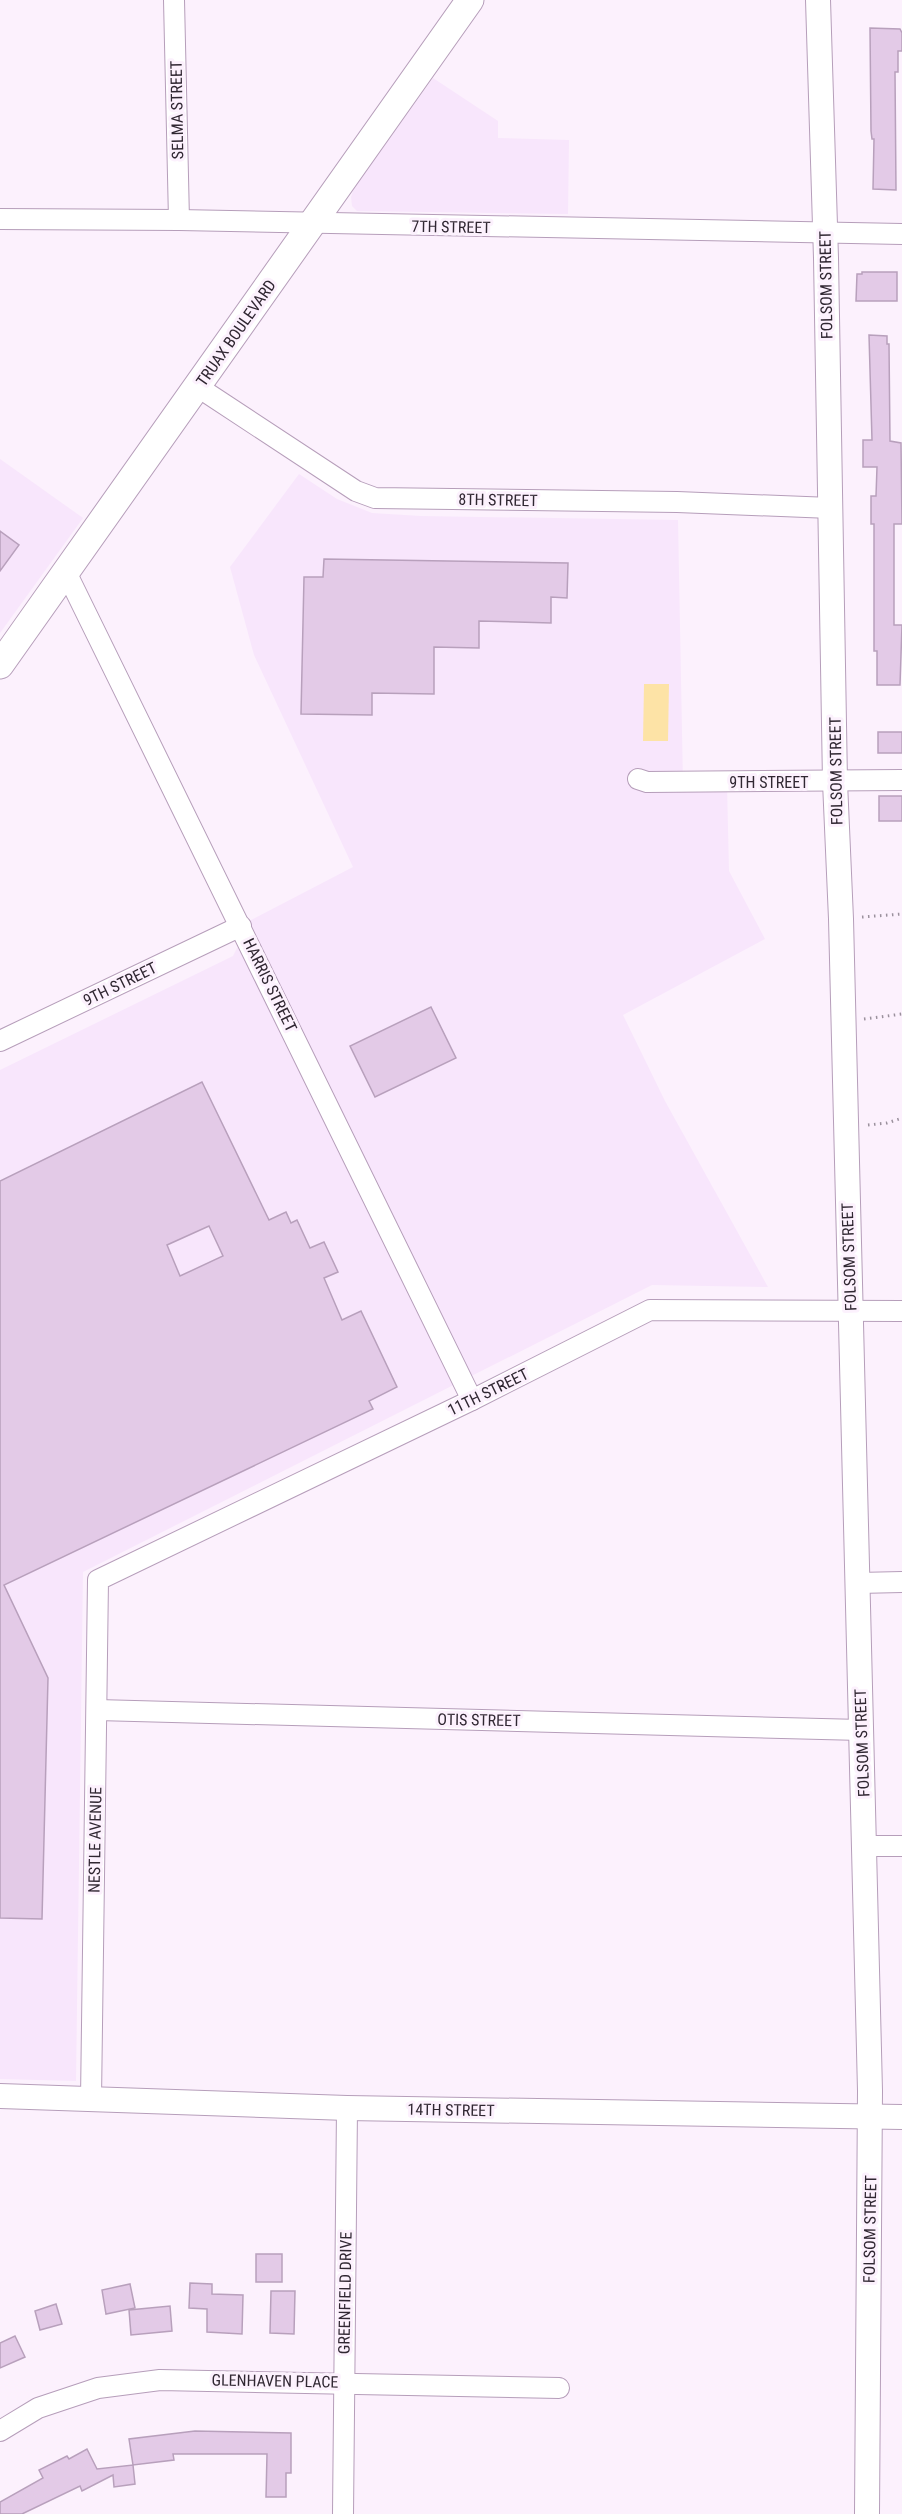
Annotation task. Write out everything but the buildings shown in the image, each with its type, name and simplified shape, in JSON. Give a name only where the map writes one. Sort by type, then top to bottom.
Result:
[{"type":"main road","name":"TRUAX BOULEVARD","points":[[0,664],[470,0]]},
{"type":"street","name":"SELMA STREET","points":[[174,0],[179,220]]},
{"type":"street","name":"FOLSOM STREET","points":[[818,0],[831,508],[835,782],[841,918],[861,1730],[866,1846],[870,2116],[867,2514]]},
{"type":"street","name":"7TH STREET","points":[[0,219],[179,220],[902,234]]},
{"type":"street","name":"8TH STREET","points":[[198,387],[356,491],[375,498],[677,502],[831,508]]},
{"type":"street","name":"HARRIS STREET","points":[[66,572],[472,1400]]},
{"type":"street","name":"9TH STREET","points":[[638,778],[647,782],[902,780]]},
{"type":"street","name":"9TH STREET","points":[[0,1041],[241,926]]},
{"type":"street","name":"11TH STREET","points":[[98,1580],[472,1400],[650,1310],[902,1311]]},
{"type":"street","name":"NESTLE AVENUE","points":[[91,2099],[98,1580]]},
{"type":"street","points":[[858,1582],[902,1582]]},
{"type":"street","name":"OTIS STREET","points":[[97,1710],[861,1730]]},
{"type":"street","points":[[866,1846],[902,1846]]},
{"type":"street","name":"14TH STREET","points":[[0,2096],[347,2108],[902,2117]]},
{"type":"street","name":"GREENFIELD DRIVE","points":[[343,2514],[347,2108]]},
{"type":"street","name":"GLENHAVEN PLACE","points":[[0,2432],[38,2408],[98,2388],[160,2380],[560,2388]]},
{"type":"path","points":[[865,916],[902,914]]},
{"type":"path","points":[[864,1019],[902,1014]]},
{"type":"path","points":[[845,1127],[886,1124],[902,1118]]},
{"type":"shaded area","points":[[433,78],[498,121],[498,138],[569,140],[568,214],[357,211],[352,206],[351,197],[354,188]]},
{"type":"shaded area","points":[[0,459],[83,518],[0,633]]},
{"type":"shaded area","points":[[299,474],[337,499],[372,513],[421,516],[678,520],[683,784],[727,785],[729,871],[765,939],[623,1015],[665,1101],[768,1287],[652,1285],[83,1572],[76,2081],[0,2079],[0,1070],[233,956],[251,920],[353,867],[254,655],[230,567]]},
{"type":"shaded area","points":[[644,684],[669,684],[668,741],[643,741]]}]
